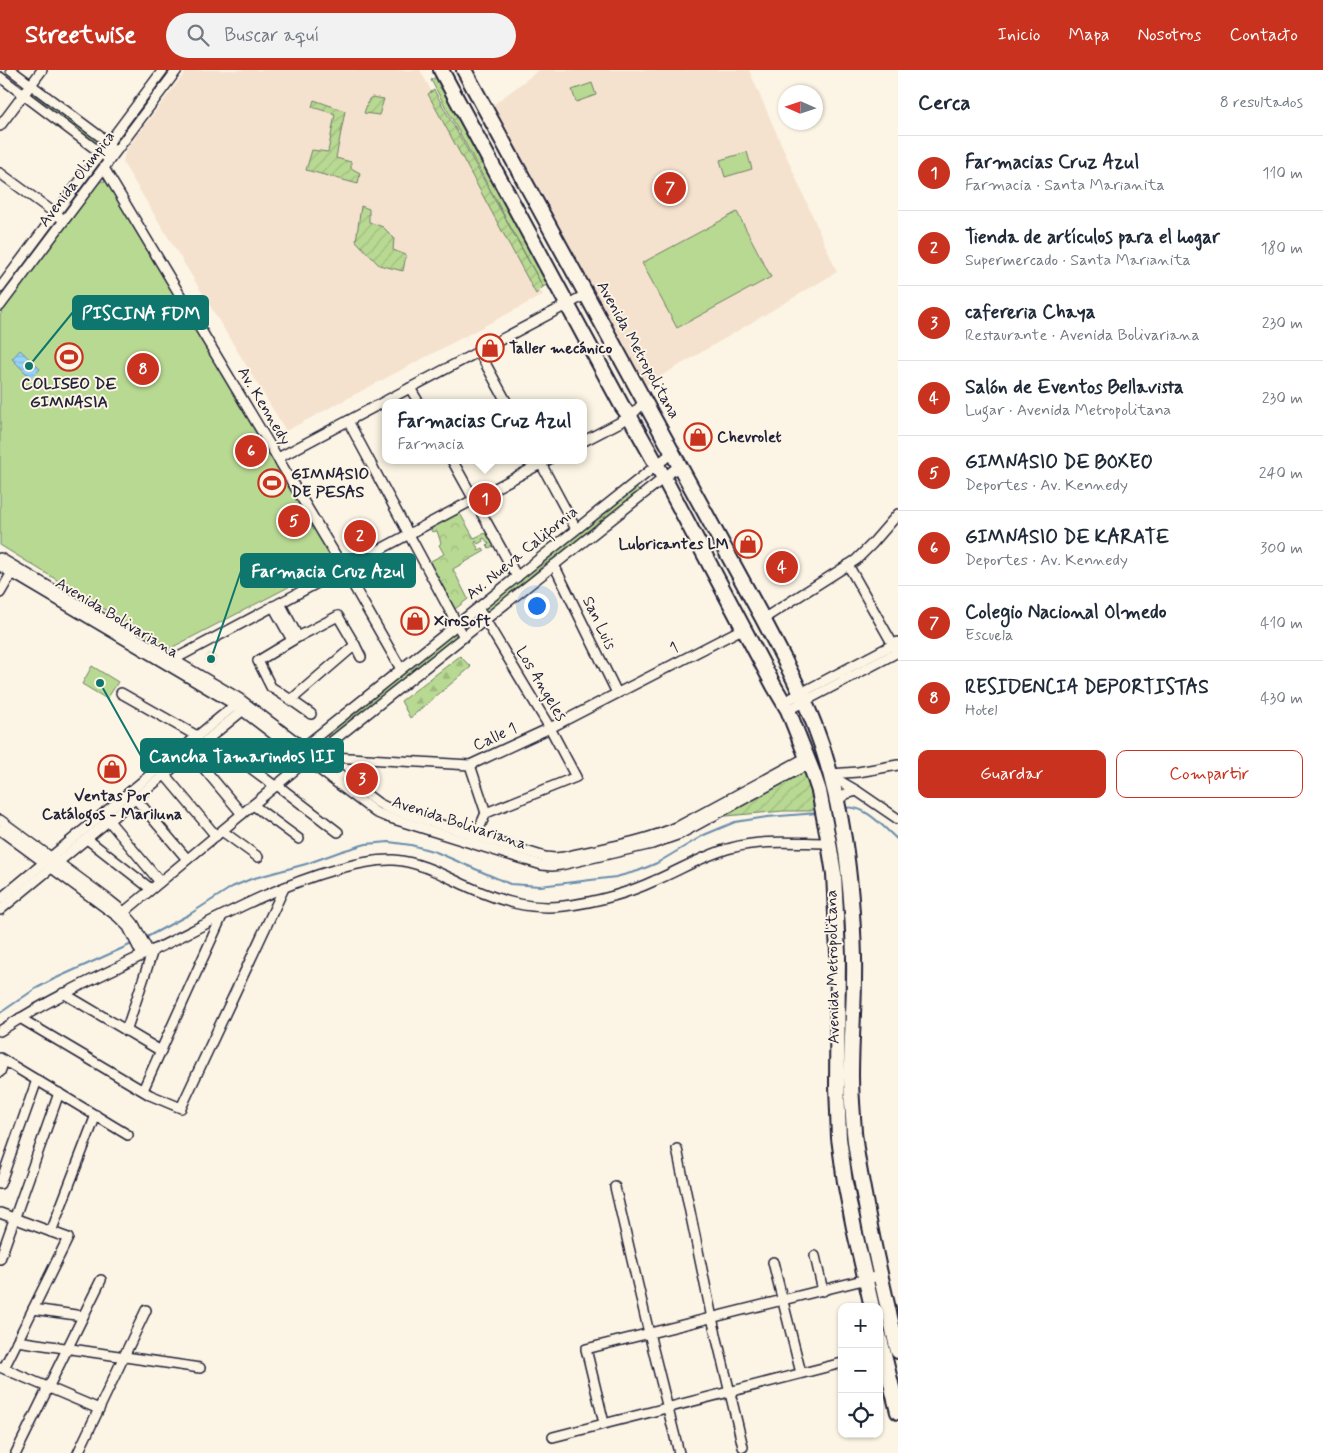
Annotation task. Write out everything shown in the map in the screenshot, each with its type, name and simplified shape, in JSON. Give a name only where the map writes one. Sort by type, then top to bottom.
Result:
[{"type":"highway","points":[[441,70],[622,406],[657,465],[786,706],[808,760],[822,806],[834,874],[838,953],[837,1050],[839,1138],[845,1182],[871,1303]]},
{"type":"highway","name":"Avenida Metropolitana","points":[[464,70],[763,619],[803,698],[831,775],[842,824],[853,935],[851,1076],[854,1134],[879,1276],[898,1351]]},
{"type":"highway","points":[[837,1050],[852,1050]]},
{"type":"highway","points":[[883,1360],[898,1412]]},
{"type":"street","points":[[11,70],[109,143],[111,150],[106,165]]},
{"type":"street","points":[[0,126],[42,70]]},
{"type":"street","name":"Avenida Olimpica","points":[[0,288],[163,70]]},
{"type":"street","name":"Avenida Olimpica","points":[[0,306],[177,70]]},
{"type":"street","name":"Av. Kennedy","points":[[0,77],[102,153],[106,165],[401,669]]},
{"type":"street","points":[[0,173],[64,221]]},
{"type":"street","points":[[0,269],[19,282]]},
{"type":"street","points":[[389,399],[587,294]]},
{"type":"street","points":[[479,352],[505,399]]},
{"type":"street","points":[[410,388],[417,399]]},
{"type":"street","points":[[587,439],[630,417],[645,400]]},
{"type":"street","points":[[278,458],[382,403]]},
{"type":"street","points":[[348,421],[464,637]]},
{"type":"street","name":"Av. Nueva California","points":[[300,750],[673,452]]},
{"type":"street","points":[[454,464],[517,577]]},
{"type":"street","points":[[169,662],[474,500],[538,464]]},
{"type":"street","points":[[544,464],[576,529]]},
{"type":"street","name":"Av. Nueva California","points":[[121,915],[276,786],[680,465]]},
{"type":"street","points":[[763,619],[863,554],[898,514]]},
{"type":"street","name":"Avenida Bolivariana","points":[[0,558],[14,570],[241,705],[300,750],[375,812],[387,817],[474,840],[554,858],[651,837],[679,826],[808,760]]},
{"type":"street","name":"San Luis","points":[[554,565],[617,693]]},
{"type":"street","points":[[786,706],[897,648],[848,565]]},
{"type":"street","name":"Avenida Bolivariana","points":[[0,566],[14,570]]},
{"type":"street","points":[[0,593],[14,570]]},
{"type":"street","points":[[277,605],[295,638]]},
{"type":"street","name":"Los Angeles","points":[[478,608],[550,728],[576,777],[486,812]]},
{"type":"street","points":[[311,714],[271,687],[258,661],[295,638],[338,616],[361,657]]},
{"type":"street","name":"1","points":[[617,693],[744,628]]},
{"type":"street","points":[[291,700],[354,646]]},
{"type":"street","points":[[121,693],[197,736]]},
{"type":"street","name":"Calle 1","points":[[310,759],[470,765],[550,728],[617,693]]},
{"type":"street","points":[[0,910],[197,736],[241,705]]},
{"type":"street","points":[[0,899],[87,839],[191,753],[241,705]]},
{"type":"street","points":[[191,753],[242,814]]},
{"type":"street","points":[[233,755],[338,832]]},
{"type":"street","points":[[470,765],[486,812],[474,840]]},
{"type":"street","points":[[831,775],[898,765]]},
{"type":"street","points":[[165,775],[219,833],[258,857]]},
{"type":"street","points":[[831,775],[898,819]]},
{"type":"street","points":[[837,802],[846,794],[857,791]]},
{"type":"street","points":[[136,798],[188,859]]},
{"type":"street","points":[[253,805],[299,839]]},
{"type":"street","points":[[0,820],[51,863]]},
{"type":"street","points":[[109,821],[160,882]]},
{"type":"street","points":[[0,830],[109,900],[131,925],[148,952],[126,1031]]},
{"type":"street","points":[[87,839],[151,890]]},
{"type":"street","points":[[0,1031],[63,993],[222,916],[306,879],[344,867],[376,861],[395,860],[410,862],[504,901],[534,907],[562,906],[596,900],[636,888],[733,847],[762,842],[829,843]]},
{"type":"street","points":[[20,1018],[150,1095],[181,1108],[284,888]]},
{"type":"street","points":[[143,1090],[222,916]]},
{"type":"street","points":[[63,993],[161,1051]]},
{"type":"street","points":[[0,1072],[2,1060],[128,1135]]},
{"type":"street","points":[[0,1184],[37,1080]]},
{"type":"street","points":[[0,1259],[59,1094]]},
{"type":"street","points":[[51,1232],[96,1115]]},
{"type":"street","points":[[677,1149],[712,1318],[743,1447]]},
{"type":"street","points":[[615,1188],[679,1453]]},
{"type":"street","points":[[0,1213],[68,1238],[17,1341],[2,1367],[99,1409]]},
{"type":"street","points":[[815,1256],[823,1291]]},
{"type":"street","points":[[773,1262],[801,1373]]},
{"type":"street","points":[[604,1423],[586,1349],[879,1276]]},
{"type":"street","points":[[16,1453],[101,1280]]},
{"type":"street","points":[[33,1309],[83,1316]]},
{"type":"street","points":[[78,1453],[146,1310]]},
{"type":"street","points":[[17,1341],[200,1368]]},
{"type":"street","points":[[883,1353],[898,1356]]},
{"type":"street","points":[[553,1437],[838,1364]]},
{"type":"shaded area","points":[[187,70],[420,70],[543,295],[286,431],[123,163],[126,150]]},
{"type":"shaded area","points":[[539,70],[749,70],[837,272],[646,385],[493,105]]},
{"type":"shaded area","points":[[208,652],[217,657],[214,666],[204,661]]},
{"type":"green space","points":[[438,76],[550,283],[543,287],[431,80]]},
{"type":"green space","points":[[592,83],[596,95],[576,102],[572,90]]},
{"type":"green space","points":[[434,90],[543,287],[536,294],[428,94]]},
{"type":"green space","points":[[33,93],[97,139],[96,142],[32,96]]},
{"type":"green space","points":[[372,97],[384,99],[379,115],[364,113],[369,99]]},
{"type":"green space","points":[[314,100],[345,111],[336,158],[351,162],[351,168],[360,173],[358,184],[306,170],[312,150],[328,152],[335,114],[312,107]]},
{"type":"green space","points":[[747,152],[752,169],[725,177],[720,160]]},
{"type":"green space","points":[[102,181],[110,182],[337,562],[169,649],[0,545],[0,315],[96,185]]},
{"type":"green space","points":[[361,206],[369,209],[369,222],[383,227],[394,238],[393,250],[406,255],[403,271],[379,265],[356,241]]},
{"type":"green space","points":[[737,212],[771,277],[677,328],[642,263]]},
{"type":"green space","points":[[636,488],[639,491],[488,612],[485,609]]},
{"type":"green space","points":[[458,510],[474,538],[488,532],[496,545],[489,548],[487,546],[489,544],[484,538],[478,544],[476,541],[475,543],[479,550],[483,548],[485,551],[453,569],[468,599],[455,609],[429,562],[444,554],[439,545],[441,543],[437,531],[432,532],[429,525]]},
{"type":"green space","points":[[454,633],[456,636],[329,738],[326,735]]},
{"type":"green space","points":[[460,656],[471,667],[410,718],[401,701]]},
{"type":"green space","points":[[92,666],[118,682],[107,699],[82,684]]},
{"type":"green space","points":[[804,772],[814,793],[817,809],[715,817]]},
{"type":"water","points":[[20,350],[40,369],[31,378],[12,359]]},
{"type":"waterway","points":[[845,808],[852,808],[867,813],[898,840]]},
{"type":"waterway","points":[[145,938],[190,914],[232,887],[251,879],[306,864],[366,844],[389,842],[411,845],[436,852],[510,884],[540,886],[616,877],[638,871],[657,863],[704,835],[735,822],[767,817],[818,813]]},
{"type":"waterway","points":[[0,1013],[35,989],[52,980],[134,943]]},
{"type":"place","name":"Colegio Nacional Olmedo","points":[[670,188]]},
{"type":"place","name":"Taller mecánico","points":[[490,348]]},
{"type":"place","name":"COLISEO DE GIMNASIA","points":[[69,357]]},
{"type":"place","name":"PISCINA FDM","points":[[29,366]]},
{"type":"place","name":"RESIDENCIA DEPORTISTAS","points":[[143,369]]},
{"type":"place","name":"Chevrolet","points":[[698,437]]},
{"type":"place","name":"GIMNASIO DE KARATE","points":[[251,451]]},
{"type":"place","name":"GIMNASIO DE PESAS","points":[[272,483]]},
{"type":"place","name":"Farmacias Cruz Azul","points":[[485,499]]},
{"type":"place","name":"GIMNASIO DE BOXEO","points":[[294,521]]},
{"type":"place","name":"Tienda de artículos para el hogar","points":[[360,536]]},
{"type":"place","name":"Lubricantes LM","points":[[748,544]]},
{"type":"place","name":"Salón de Eventos Bellavista","points":[[782,567]]},
{"type":"place","name":"XiroSoft","points":[[415,621]]},
{"type":"place","name":"Farmacia Cruz Azul","points":[[211,659]]},
{"type":"place","name":"Cancha Tamarindos III","points":[[100,683]]},
{"type":"place","name":"Ventas Por Catálogos - Mariluna","points":[[112,769]]},
{"type":"place","name":"cafereria Chaya","points":[[362,779]]}]
